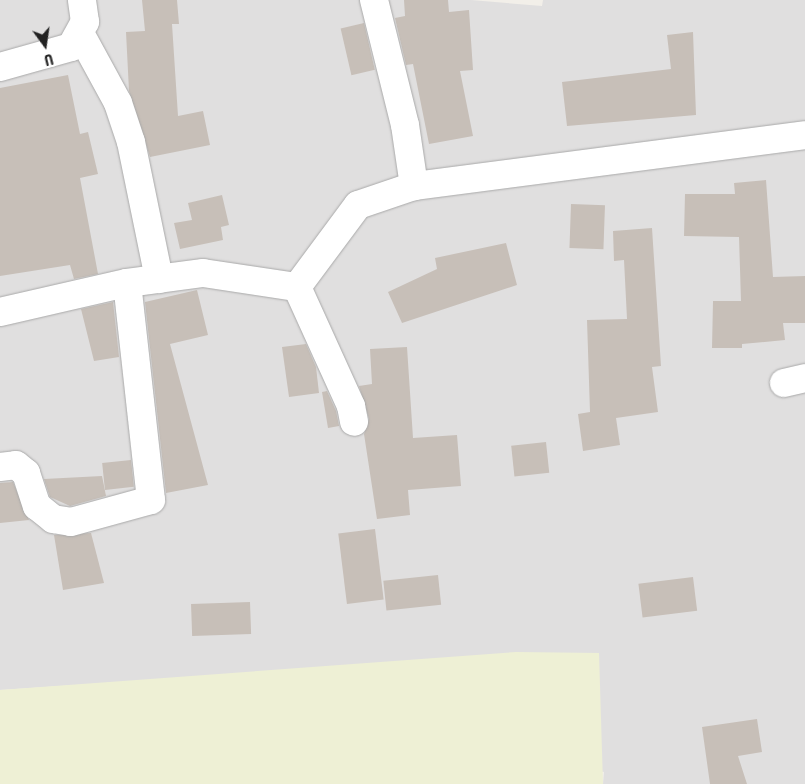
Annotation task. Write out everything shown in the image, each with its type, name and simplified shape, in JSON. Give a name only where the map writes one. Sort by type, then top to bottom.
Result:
[{"type":"street","points":[[0,66],[71,47],[81,35],[85,22],[82,0]]},
{"type":"street","points":[[374,0],[405,125],[414,186]]},
{"type":"street","points":[[81,35],[118,103],[130,142],[159,279]]},
{"type":"street","points":[[297,287],[358,205],[414,186],[805,135]]},
{"type":"street","points":[[0,312],[127,283],[203,273],[297,287]]},
{"type":"street","points":[[0,467],[16,465],[26,473],[37,506],[53,519],[72,522],[151,500],[127,283]]},
{"type":"street","points":[[297,287],[351,406],[354,422]]},
{"type":"shaded area","points":[[0,0],[471,0],[542,6],[543,0],[805,0],[805,784],[603,784],[604,772],[197,677],[0,690]]},
{"type":"green space","points":[[516,652],[599,653],[603,784],[0,784],[0,690]]},
{"type":"building","points":[[142,0],[177,0],[179,24],[172,24],[178,116],[203,111],[210,145],[150,157],[129,91],[126,32],[145,31]]},
{"type":"building","points":[[404,0],[448,0],[449,12],[469,10],[473,70],[460,71],[473,136],[429,144],[413,64],[406,65],[395,18],[405,16]]},
{"type":"building","points":[[364,23],[375,70],[351,75],[341,28]]},
{"type":"building","points":[[693,32],[696,115],[567,126],[562,82],[671,69],[667,35]]},
{"type":"building","points":[[68,75],[80,134],[88,132],[98,174],[80,178],[98,274],[74,279],[70,265],[0,276],[0,88]]},
{"type":"building","points":[[766,180],[773,277],[805,276],[805,323],[783,323],[785,340],[742,344],[742,348],[712,348],[713,301],[741,301],[739,237],[684,236],[685,194],[735,194],[734,183]]},
{"type":"building","points":[[222,195],[229,225],[221,227],[223,240],[180,249],[174,223],[192,220],[188,203]]},
{"type":"building","points":[[571,204],[605,205],[603,249],[569,248]]},
{"type":"building","points":[[652,228],[661,366],[652,367],[658,412],[616,418],[620,445],[583,451],[578,414],[590,412],[587,320],[627,319],[624,260],[614,261],[613,231]]},
{"type":"building","points":[[506,243],[517,285],[402,323],[388,292],[437,269],[435,258]]},
{"type":"building","points":[[197,290],[208,335],[170,344],[208,485],[166,493],[145,302]]},
{"type":"building","points":[[113,302],[119,357],[94,361],[81,309]]},
{"type":"building","points":[[306,344],[316,367],[319,393],[289,397],[282,347]]},
{"type":"building","points":[[407,347],[413,438],[457,435],[461,486],[408,490],[410,515],[377,519],[364,434],[369,419],[359,386],[372,384],[370,349]]},
{"type":"building","points":[[327,391],[336,411],[339,426],[328,428],[322,392]]},
{"type":"building","points":[[546,442],[549,473],[514,476],[511,446]]},
{"type":"building","points":[[131,460],[134,487],[105,490],[102,463]]},
{"type":"building","points":[[102,476],[106,496],[70,506],[50,497],[44,479]]},
{"type":"building","points":[[13,482],[29,520],[0,523],[0,483]]},
{"type":"building","points":[[375,529],[384,599],[347,604],[338,534]]},
{"type":"building","points":[[91,533],[104,583],[63,590],[54,535]]},
{"type":"building","points":[[438,575],[441,605],[386,611],[383,581]]},
{"type":"building","points":[[693,577],[697,611],[643,617],[638,584]]},
{"type":"building","points":[[250,602],[251,634],[192,636],[191,604]]},
{"type":"building","points":[[757,719],[762,752],[738,756],[747,784],[710,784],[702,727]]}]
